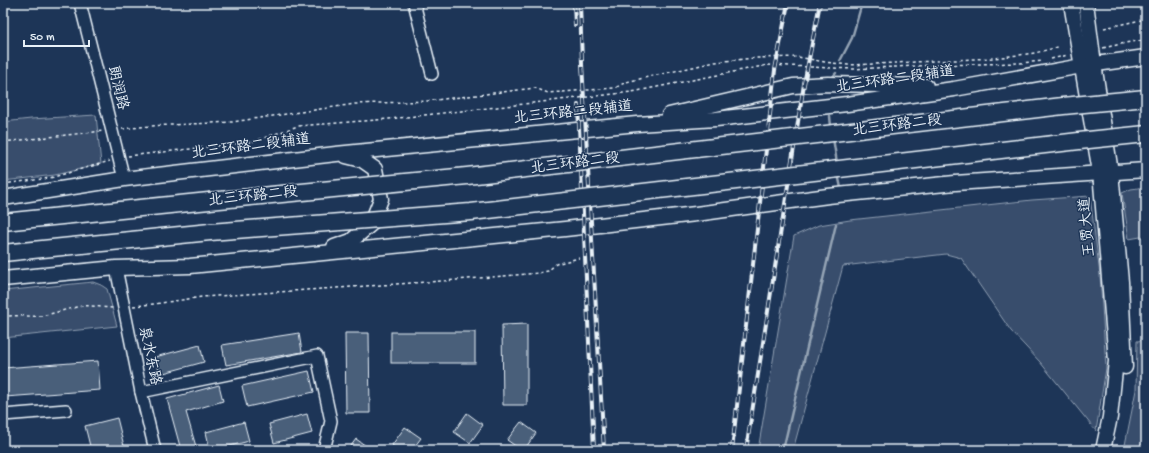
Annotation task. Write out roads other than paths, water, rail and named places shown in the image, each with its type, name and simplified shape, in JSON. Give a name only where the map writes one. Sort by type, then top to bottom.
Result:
[{"type":"highway","points":[[1064,106],[1146,90]]},
{"type":"highway","name":"北三环路二段","points":[[3,222],[467,176],[1064,106],[1146,98]]},
{"type":"highway","name":"北三环路二段","points":[[4,253],[210,232],[472,212],[1146,134]]},
{"type":"highway","points":[[3,215],[50,217]]},
{"type":"main road","name":"王贾大道","points":[[1071,3],[1087,58],[1121,282],[1125,362],[1121,410],[1112,450]]},
{"type":"main road","name":"王贾大道","points":[[1086,3],[1087,58]]},
{"type":"main road","name":"北三环路二段辅道","points":[[3,198],[124,179],[336,154],[637,124],[716,119],[840,105],[967,87],[1087,58],[1146,57]]},
{"type":"main road","points":[[637,124],[688,110],[793,86],[828,84],[967,87]]},
{"type":"main road","points":[[313,254],[351,241],[371,224],[381,199],[374,169],[362,160],[336,154]]},
{"type":"main road","points":[[3,279],[116,268],[190,266],[313,254],[688,215],[828,196],[955,183],[1146,170]]},
{"type":"main road","name":"王贾大道","points":[[1103,450],[1110,417],[1116,361],[1105,172]]},
{"type":"street","name":"朗润路","points":[[80,3],[124,179]]},
{"type":"street","points":[[414,3],[432,74]]},
{"type":"street","name":"泉水东路","points":[[116,268],[141,392],[155,450]]},
{"type":"street","points":[[141,392],[318,356],[331,421],[325,446],[326,450]]},
{"type":"street","points":[[3,415],[66,410]]},
{"type":"waterway","points":[[840,61],[852,38],[862,3]]},
{"type":"waterway","points":[[831,79],[836,73]]},
{"type":"waterway","points":[[830,116],[831,127]]},
{"type":"waterway","points":[[833,138],[837,163]]},
{"type":"waterway","points":[[838,174],[841,188]]},
{"type":"waterway","points":[[783,450],[836,224]]},
{"type":"railway","points":[[574,3],[575,25]]},
{"type":"railway","points":[[580,3],[582,64],[604,450]]},
{"type":"railway","points":[[732,450],[775,70],[788,3]]},
{"type":"railway","points":[[746,450],[804,84],[820,3]]},
{"type":"railway","points":[[578,105],[594,450]]}]
